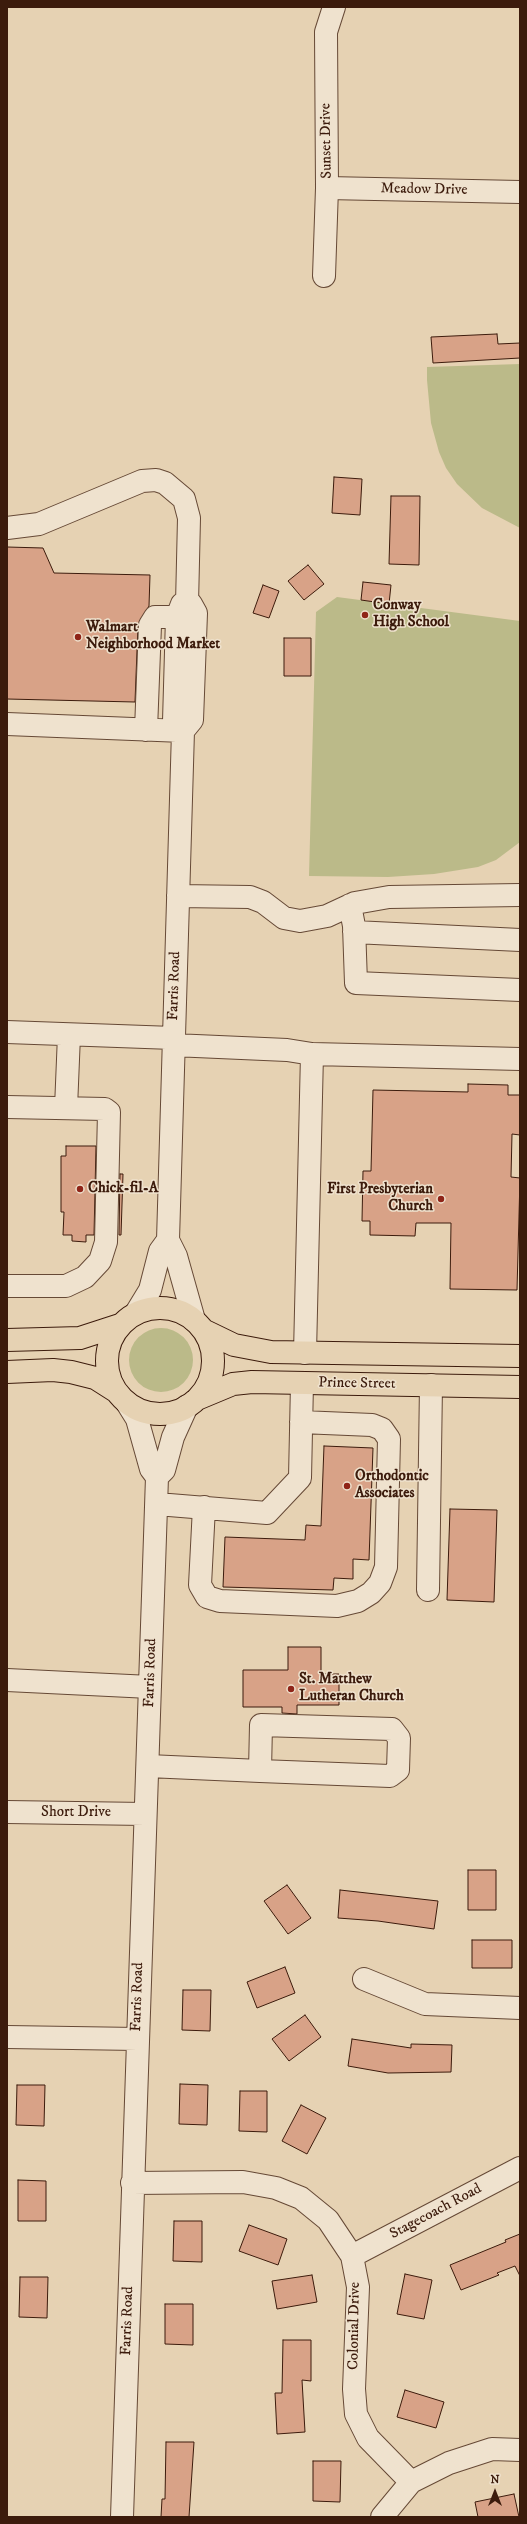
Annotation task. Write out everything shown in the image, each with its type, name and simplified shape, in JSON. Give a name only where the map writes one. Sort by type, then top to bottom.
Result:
[{"type":"main road","points":[[7,1340],[80,1338],[151,1308],[169,1308],[198,1325],[209,1341],[213,1362],[208,1383],[192,1402],[173,1412],[154,1414],[135,1408],[95,1378],[76,1373],[53,1370],[7,1372]]},
{"type":"main road","points":[[122,1397],[110,1379],[106,1359],[111,1338],[128,1319]]},
{"type":"main road","name":"Prince Street","points":[[198,1325],[234,1345],[255,1350],[520,1356]]},
{"type":"main road","points":[[431,1386],[450,1372],[520,1373]]},
{"type":"main road","name":"Prince Street","points":[[192,1402],[233,1384],[302,1383],[520,1387]]},
{"type":"street","name":"Sunset Drive","points":[[324,276],[328,188],[326,32],[334,7]]},
{"type":"street","name":"Meadow Drive","points":[[328,188],[520,192]]},
{"type":"street","points":[[7,528],[39,524],[142,481],[156,480],[165,483],[184,499],[189,518],[182,610]]},
{"type":"street","points":[[7,724],[146,730],[183,731],[192,720],[196,612],[191,604],[182,610],[155,617],[150,625],[146,730]]},
{"type":"street","name":"Farris Road","points":[[183,731],[168,1240],[176,1256],[198,1325]]},
{"type":"street","points":[[178,896],[250,897],[263,902],[284,918],[300,921],[326,916],[350,905],[389,897],[520,895]]},
{"type":"street","points":[[350,905],[354,932],[356,983],[520,990]]},
{"type":"street","points":[[354,932],[520,940]]},
{"type":"street","points":[[7,1032],[287,1050],[312,1054],[520,1058]]},
{"type":"street","points":[[66,1108],[69,1035]]},
{"type":"street","points":[[305,1352],[312,1054]]},
{"type":"street","points":[[7,1107],[105,1109],[109,1112],[106,1242],[104,1251],[91,1272],[70,1285],[54,1287],[7,1286]]},
{"type":"street","name":"Farris Road","points":[[128,1319],[150,1290],[160,1251],[168,1240]]},
{"type":"street","points":[[157,1504],[268,1513],[300,1478],[302,1383]]},
{"type":"street","points":[[428,1590],[431,1386]]},
{"type":"street","name":"Farris Road","points":[[122,1397],[137,1419],[151,1469],[157,1477],[148,1766],[132,2183],[122,2517]]},
{"type":"street","name":"Farris Road","points":[[157,1477],[164,1470],[173,1437],[192,1402]]},
{"type":"street","points":[[204,1508],[200,1585],[207,1596],[220,1601],[337,1606],[358,1601],[371,1593],[380,1582],[386,1567],[389,1439],[382,1429],[372,1426],[301,1422]]},
{"type":"street","points":[[7,1680],[150,1687]]},
{"type":"street","points":[[148,1766],[260,1771],[390,1776],[398,1770],[399,1738],[392,1729],[261,1725],[260,1771]]},
{"type":"street","name":"Short Drive","points":[[7,1812],[145,1814]]},
{"type":"street","points":[[364,1979],[425,2004],[520,2008]]},
{"type":"street","points":[[7,2037],[137,2039]]},
{"type":"street","name":"Stagecoach Road","points":[[352,2256],[520,2168]]},
{"type":"street","name":"Colonial Drive","points":[[132,2183],[243,2182],[276,2188],[301,2198],[328,2220],[352,2256],[358,2287],[354,2389],[356,2414],[368,2438],[411,2482]]},
{"type":"street","points":[[382,2517],[411,2482],[449,2463],[492,2449],[520,2450]]},
{"type":"shaded area","points":[[520,364],[520,528],[482,508],[457,484],[446,468],[439,452],[431,423],[427,367]]},
{"type":"shaded area","points":[[337,597],[520,621],[520,842],[496,860],[478,867],[434,874],[388,877],[309,876],[316,612]]},
{"type":"shaded area","points":[[161,1328],[173,1330],[184,1337],[191,1348],[193,1360],[191,1372],[184,1383],[173,1390],[161,1392],[149,1390],[138,1383],[131,1372],[129,1360],[131,1348],[138,1337],[149,1330]]},
{"type":"building","points":[[497,334],[498,344],[520,343],[520,358],[433,363],[431,337]]},
{"type":"building","points":[[334,477],[362,479],[360,515],[332,513]]},
{"type":"building","points":[[391,496],[420,496],[419,565],[389,564]]},
{"type":"building","name":"Walmart Neighborhood Market","points":[[7,547],[43,548],[54,573],[150,575],[149,606],[138,625],[135,702],[7,699]]},
{"type":"building","points":[[308,565],[324,584],[304,600],[288,581]]},
{"type":"building","points":[[363,582],[391,585],[389,604],[361,600]]},
{"type":"building","points":[[263,585],[279,591],[269,618],[253,613]]},
{"type":"building","points":[[284,638],[311,638],[311,676],[284,676]]},
{"type":"building","name":"First Presbyterian Church","points":[[468,1084],[508,1085],[508,1095],[520,1095],[520,1135],[512,1134],[511,1177],[520,1178],[517,1290],[450,1289],[451,1223],[416,1223],[415,1236],[370,1235],[370,1221],[362,1221],[363,1171],[371,1171],[373,1090],[468,1092]]},
{"type":"building","name":"Chick-fil-A","points":[[66,1146],[96,1146],[94,1235],[86,1235],[86,1242],[72,1241],[72,1235],[63,1235],[64,1212],[61,1212],[61,1156],[66,1156]]},
{"type":"building","points":[[120,1174],[123,1174],[121,1235],[119,1235]]},
{"type":"building","name":"Orthodontic Associates","points":[[324,1446],[373,1448],[369,1560],[353,1559],[353,1579],[334,1578],[333,1590],[223,1587],[225,1537],[305,1540],[306,1525],[321,1526]]},
{"type":"building","points":[[450,1509],[497,1510],[494,1602],[447,1600]]},
{"type":"building","name":"St. Matthew Lutheran Church","points":[[288,1647],[321,1647],[321,1674],[339,1674],[339,1705],[297,1705],[297,1714],[282,1713],[282,1707],[243,1707],[243,1670],[288,1670]]},
{"type":"building","points":[[468,1870],[496,1870],[496,1910],[468,1910]]},
{"type":"building","points":[[287,1885],[311,1918],[288,1934],[264,1901]]},
{"type":"building","points":[[340,1890],[438,1901],[434,1929],[378,1921],[338,1918]]},
{"type":"building","points":[[472,1940],[512,1940],[512,1968],[472,1968]]},
{"type":"building","points":[[285,1967],[295,1993],[257,2008],[247,1982]]},
{"type":"building","points":[[183,1990],[211,1990],[210,2031],[182,2030]]},
{"type":"building","points":[[305,2015],[321,2037],[289,2061],[272,2039]]},
{"type":"building","points":[[352,2039],[411,2048],[411,2044],[452,2045],[451,2072],[388,2073],[348,2066]]},
{"type":"building","points":[[180,2084],[208,2085],[207,2125],[179,2124]]},
{"type":"building","points":[[17,2085],[45,2085],[44,2126],[16,2125]]},
{"type":"building","points":[[240,2091],[267,2091],[267,2132],[239,2131]]},
{"type":"building","points":[[301,2105],[326,2118],[307,2154],[282,2141]]},
{"type":"building","points":[[18,2180],[46,2181],[46,2221],[18,2221]]},
{"type":"building","points":[[174,2221],[202,2221],[202,2262],[173,2261]]},
{"type":"building","points":[[249,2225],[287,2239],[278,2265],[239,2251]]},
{"type":"building","points":[[520,2234],[520,2276],[515,2266],[497,2273],[499,2275],[461,2290],[450,2265],[506,2242],[505,2240]]},
{"type":"building","points":[[405,2274],[432,2280],[424,2319],[397,2314]]},
{"type":"building","points":[[312,2275],[317,2302],[277,2309],[272,2281]]},
{"type":"building","points":[[20,2277],[48,2277],[47,2318],[19,2317]]},
{"type":"building","points":[[165,2304],[193,2304],[193,2345],[165,2344]]},
{"type":"building","points":[[283,2340],[311,2340],[311,2381],[302,2380],[305,2432],[277,2434],[275,2393],[282,2393]]},
{"type":"building","points":[[405,2390],[444,2402],[436,2428],[397,2417]]},
{"type":"building","points":[[166,2442],[194,2442],[189,2517],[161,2517],[162,2499],[165,2499]]},
{"type":"building","points":[[313,2461],[341,2461],[340,2502],[313,2501]]},
{"type":"building","points":[[514,2494],[519,2517],[478,2517],[475,2502]]},
{"type":"place","name":"Conway High School","points":[[365,615]]},
{"type":"place","name":"Walmart Neighborhood Market","points":[[78,637]]},
{"type":"place","name":"Chick-fil-A","points":[[80,1189]]},
{"type":"place","name":"First Presbyterian Church","points":[[441,1199]]},
{"type":"place","name":"Orthodontic Associates","points":[[347,1486]]},
{"type":"place","name":"St. Matthew Lutheran Church","points":[[291,1689]]}]
